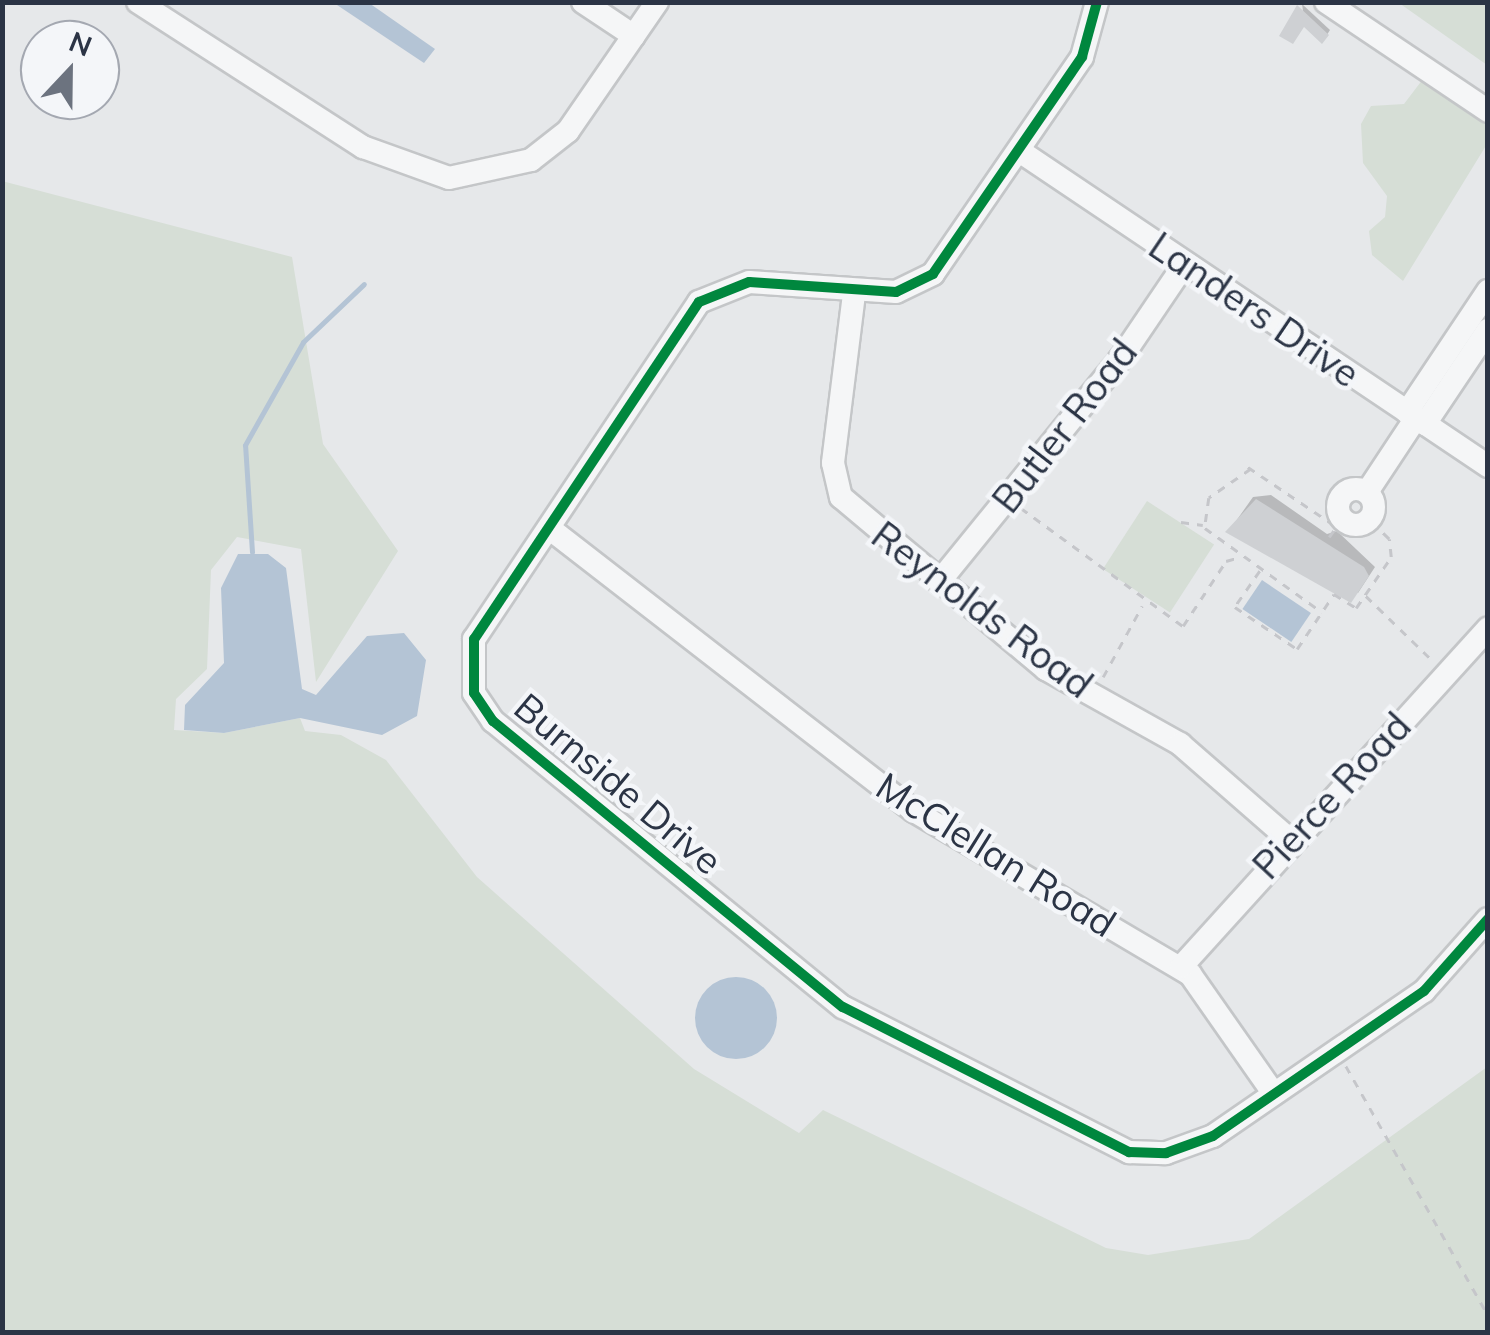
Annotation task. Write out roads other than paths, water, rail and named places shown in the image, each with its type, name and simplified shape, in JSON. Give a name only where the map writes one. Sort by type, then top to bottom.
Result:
[{"type":"street","points":[[138,2],[363,148],[449,178],[532,160],[589,108],[656,2]]},
{"type":"street","points":[[583,2],[634,36]]},
{"type":"street","name":"Burnside Drive","points":[[1098,2],[1082,57],[933,274],[896,292],[854,294],[749,282],[708,295],[474,638],[469,682],[479,704],[828,996],[1129,1152],[1197,1144],[1424,990],[1488,919]]},
{"type":"street","points":[[1326,2],[1486,107]]},
{"type":"street","name":"Landers Drive","points":[[1020,152],[1488,466]]},
{"type":"street","name":"Butler Road","points":[[939,582],[1008,498],[1184,264]]},
{"type":"street","points":[[1367,492],[1341,496],[1336,527],[1370,520],[1367,492],[1416,418],[1488,291]]},
{"type":"street","name":"Reynolds Road","points":[[854,294],[833,476],[859,516],[939,582],[1092,696],[1180,744],[1291,840]]},
{"type":"street","points":[[1416,418],[1488,330]]},
{"type":"street","name":"McClellan Road","points":[[549,528],[914,812],[1181,967],[1274,1094]]},
{"type":"street","name":"Pierce Road","points":[[1181,967],[1291,840],[1488,628]]},
{"type":"water","points":[[334,3],[369,3],[435,49],[424,63]]},
{"type":"water","points":[[238,554],[268,554],[286,568],[302,689],[316,695],[367,636],[404,633],[426,660],[417,716],[382,735],[300,718],[224,733],[184,730],[185,705],[224,663],[221,588]]},
{"type":"water","points":[[1262,580],[1311,613],[1291,642],[1242,609]]},
{"type":"water","points":[[736,977],[752,980],[765,989],[774,1002],[774,1034],[765,1047],[752,1056],[736,1059],[720,1056],[707,1047],[698,1034],[695,1018],[698,1002],[707,989],[720,980]]},
{"type":"waterway","points":[[252,552],[245,445],[303,342],[364,284]]}]
